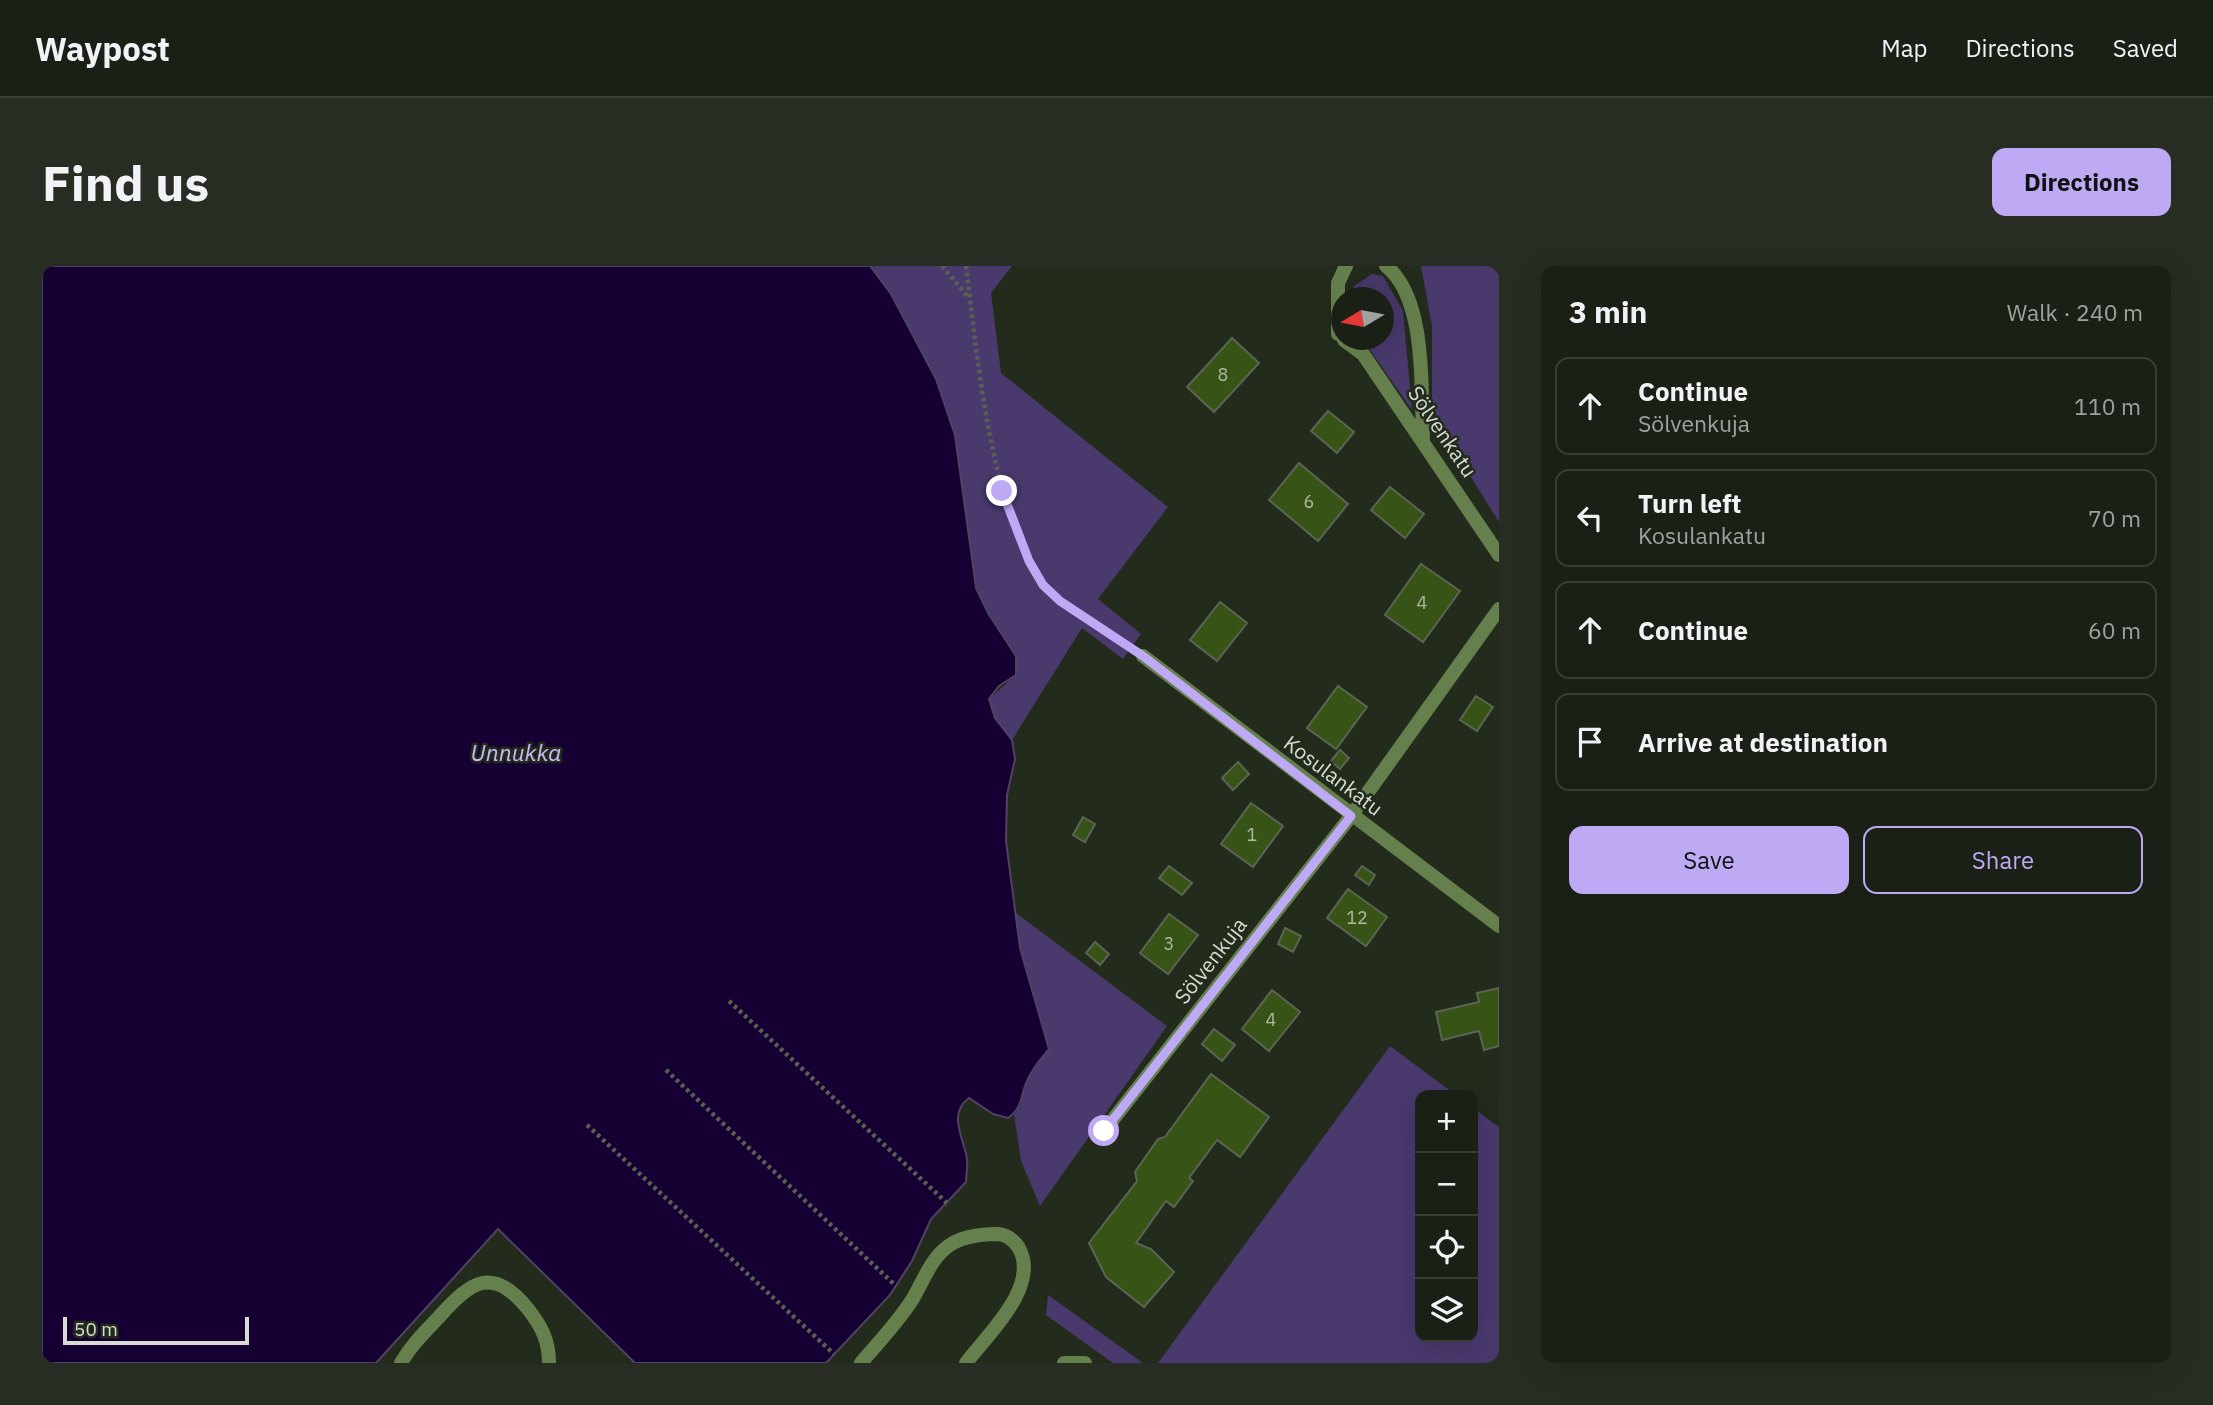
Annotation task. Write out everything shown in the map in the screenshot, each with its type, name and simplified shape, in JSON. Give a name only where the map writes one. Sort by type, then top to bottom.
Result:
[{"type":"street","points":[[1338,287],[1346,266]]},
{"type":"street","points":[[1386,266],[1404,283],[1410,302],[1418,348],[1423,440]]},
{"type":"street","name":"Sölvenkatu","points":[[1357,350],[1423,440],[1499,555]]},
{"type":"street","points":[[1351,816],[1499,609]]},
{"type":"street","name":"Kosulankatu","points":[[1143,656],[1499,926]]},
{"type":"street","name":"Sölvenkuja","points":[[1104,1131],[1351,816]]},
{"type":"street","points":[[864,1362],[911,1302],[935,1259],[949,1245],[976,1235],[1002,1234],[1015,1241],[1024,1259],[1022,1284],[1006,1312],[966,1363]]},
{"type":"street","points":[[401,1363],[408,1350],[461,1292],[477,1282],[497,1283],[513,1290],[536,1320],[549,1343],[549,1363]]},
{"type":"street","points":[[1064,1363],[1085,1363]]},
{"type":"path","points":[[942,266],[970,299]]},
{"type":"path","points":[[966,266],[1002,491],[1029,561],[1043,585],[1060,601],[1143,656]]},
{"type":"path","points":[[729,1000],[947,1203]]},
{"type":"path","points":[[666,1070],[896,1286]]},
{"type":"path","points":[[587,1125],[834,1354]]},
{"type":"shaded area","points":[[870,266],[1012,266],[991,293],[1001,373],[1168,507],[1098,599],[1141,634],[1123,659],[1082,628],[1012,740],[995,718],[989,699],[1016,675],[976,588],[955,435],[936,379],[891,294]]},
{"type":"shaded area","points":[[1421,266],[1499,266],[1499,522],[1454,450],[1432,407],[1432,326]]},
{"type":"shaded area","points":[[1372,274],[1383,276],[1389,287],[1354,287]]},
{"type":"shaded area","points":[[1394,295],[1403,311],[1412,410],[1370,350],[1394,350]]},
{"type":"shaded area","points":[[1016,913],[1167,1026],[1040,1206],[1021,1161],[1014,1114],[1021,1103],[1030,1073],[1049,1049],[1020,948]]},
{"type":"shaded area","points":[[1390,1046],[1449,1090],[1415,1090],[1415,1342],[1478,1342],[1478,1112],[1499,1127],[1499,1363],[1158,1363]]},
{"type":"shaded area","points":[[1048,1295],[1143,1363],[1113,1363],[1046,1315]]},
{"type":"water","name":"Unnukka","points":[[42,266],[870,266],[891,294],[936,379],[955,435],[976,588],[988,613],[1016,656],[1016,675],[999,686],[989,699],[995,718],[1012,740],[1015,759],[1007,795],[1006,841],[1020,948],[1049,1049],[1030,1074],[1018,1107],[1008,1118],[993,1114],[969,1098],[962,1104],[958,1119],[967,1159],[966,1182],[931,1219],[912,1261],[890,1295],[826,1363],[635,1363],[498,1229],[376,1363],[42,1363]]},
{"type":"building","points":[[1232,338],[1259,363],[1214,412],[1187,387]]},
{"type":"building","points":[[1328,411],[1354,432],[1337,453],[1311,431]]},
{"type":"building","points":[[1299,463],[1348,504],[1318,541],[1269,500]]},
{"type":"building","points":[[1390,487],[1424,514],[1405,538],[1371,510]]},
{"type":"building","points":[[1421,564],[1460,591],[1423,642],[1385,615]]},
{"type":"building","points":[[1220,602],[1247,623],[1217,661],[1190,640]]},
{"type":"building","points":[[1338,686],[1367,707],[1336,749],[1307,728]]},
{"type":"building","points":[[1476,696],[1493,707],[1477,731],[1460,720]]},
{"type":"building","points":[[1340,750],[1349,758],[1340,769],[1331,761]]},
{"type":"building","points":[[1238,762],[1249,774],[1233,790],[1222,778]]},
{"type":"building","points":[[1251,803],[1283,826],[1253,867],[1221,844]]},
{"type":"building","points":[[1083,817],[1095,824],[1085,842],[1073,835]]},
{"type":"building","points":[[1169,866],[1192,883],[1182,895],[1159,878]]},
{"type":"building","points":[[1362,866],[1375,875],[1369,885],[1355,875]]},
{"type":"building","points":[[1348,889],[1387,917],[1366,946],[1327,918]]},
{"type":"building","points":[[1169,914],[1198,935],[1168,974],[1140,953]]},
{"type":"building","points":[[1285,928],[1301,936],[1293,952],[1278,944]]},
{"type":"building","points":[[1095,942],[1109,954],[1100,965],[1086,953]]},
{"type":"building","points":[[1499,988],[1499,1046],[1484,1050],[1479,1031],[1442,1040],[1436,1012],[1479,1002],[1477,993]]},
{"type":"building","points":[[1272,990],[1300,1012],[1269,1051],[1242,1029]]},
{"type":"building","points":[[1214,1029],[1235,1045],[1222,1061],[1202,1044]]},
{"type":"building","points":[[1211,1074],[1269,1117],[1240,1157],[1217,1140],[1189,1178],[1193,1181],[1174,1207],[1166,1201],[1136,1243],[1151,1249],[1174,1272],[1144,1307],[1106,1277],[1089,1243],[1137,1181],[1135,1172],[1158,1139],[1165,1137]]},
{"type":"route","points":[[1002,491],[1029,561],[1043,585],[1060,601],[1143,656],[1351,816],[1104,1131]]}]
